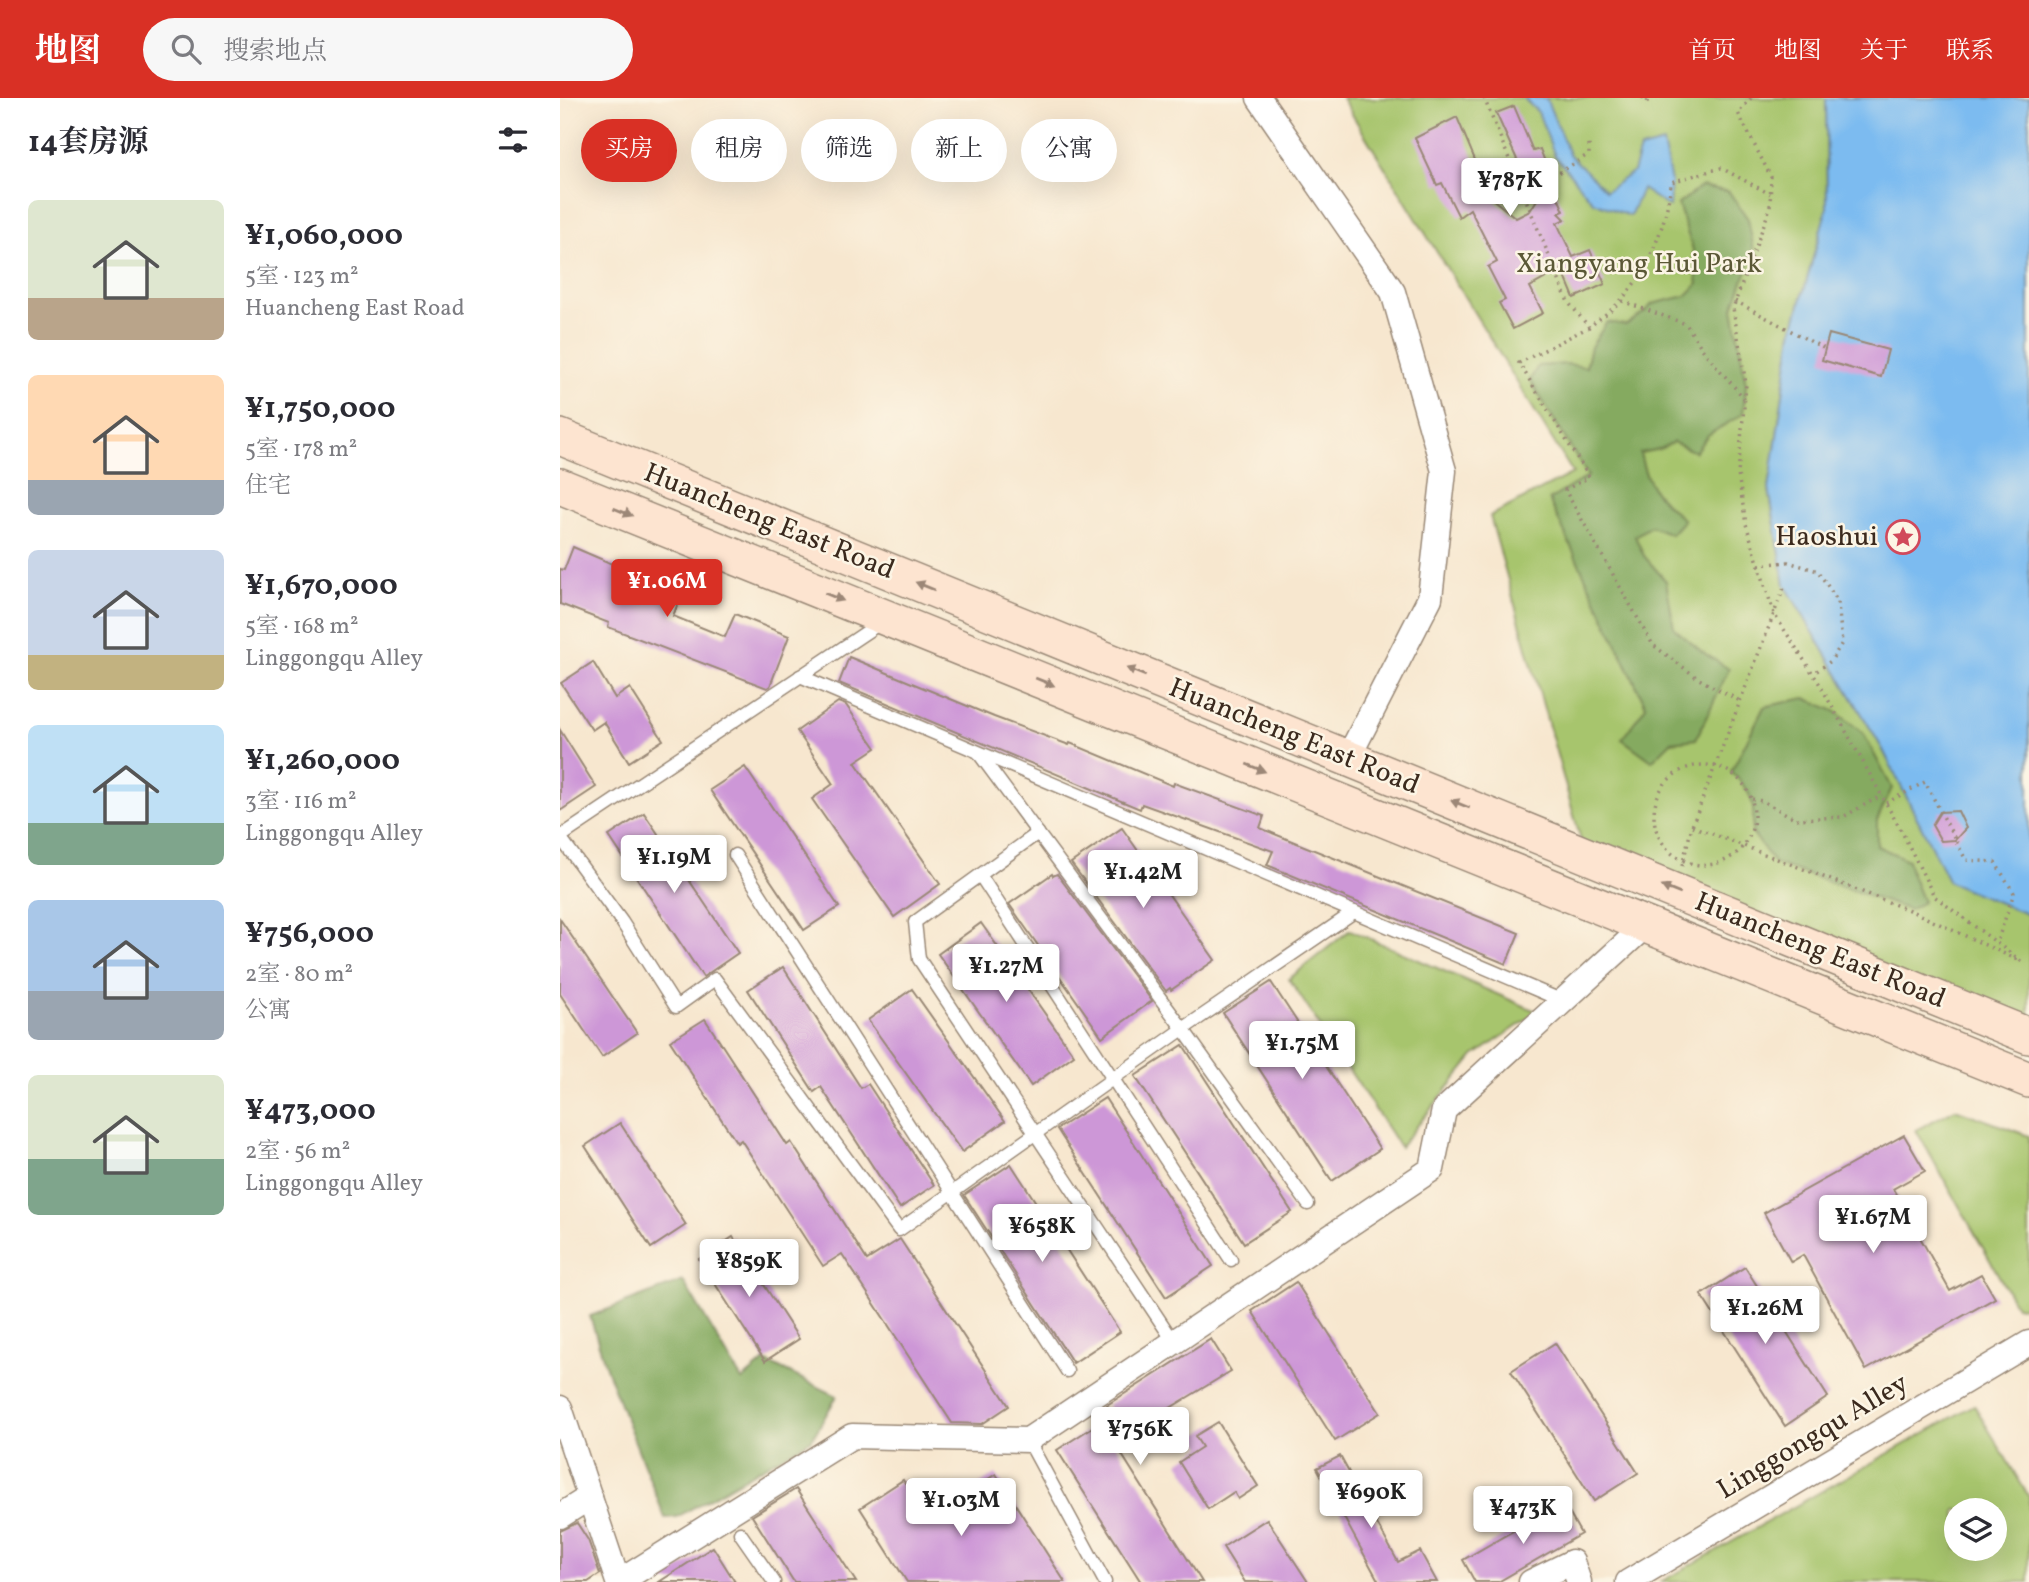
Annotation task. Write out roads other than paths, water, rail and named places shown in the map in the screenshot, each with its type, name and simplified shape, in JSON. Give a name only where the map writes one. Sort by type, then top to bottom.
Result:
[{"type":"main road","name":"Huancheng East Road","points":[[560,437],[1348,758],[1679,876],[2029,1036]]},
{"type":"main road","name":"Huancheng East Road","points":[[560,486],[2029,1080]]},
{"type":"street","points":[[1259,98],[1393,292],[1444,471],[1430,598],[1348,758]]},
{"type":"street","points":[[560,1408],[618,1582],[852,1436],[1028,1440],[1432,1169],[1444,1110],[1646,925]]},
{"type":"street","name":"Linggongqu Alley","points":[[1628,1582],[2029,1343]]},
{"type":"street","points":[[560,1516],[590,1497]]},
{"type":"street","points":[[1531,1582],[1572,1562],[1580,1582]]},
{"type":"lane","points":[[886,618],[560,837],[622,922],[676,1007],[715,979],[900,1230],[1183,1029],[1354,912]]},
{"type":"lane","points":[[800,676],[1563,1001]]},
{"type":"lane","points":[[979,752],[1308,1204]]},
{"type":"lane","points":[[1038,833],[915,922],[919,959],[1174,1342]]},
{"type":"lane","points":[[735,855],[1067,1371]]},
{"type":"lane","points":[[980,875],[1231,1260]]},
{"type":"lane","points":[[1028,1440],[1105,1582]]},
{"type":"lane","points":[[740,1533],[774,1582]]},
{"type":"water","points":[[1523,98],[1546,98],[1569,154],[1606,191],[1633,172],[1640,149],[1663,143],[1671,182],[1669,207],[1642,189],[1630,216],[1593,202],[1555,156],[1538,112]]},
{"type":"water","name":"Haoshui","points":[[1826,98],[2029,98],[2029,915],[1949,882],[1882,748],[1785,585],[1769,489],[1792,333],[1827,208]]},
{"type":"place","name":"Haoshui","points":[[1903,537]]},
{"type":"park label","name":"Xiangyang Hui Park","points":[[1639,264]]}]
